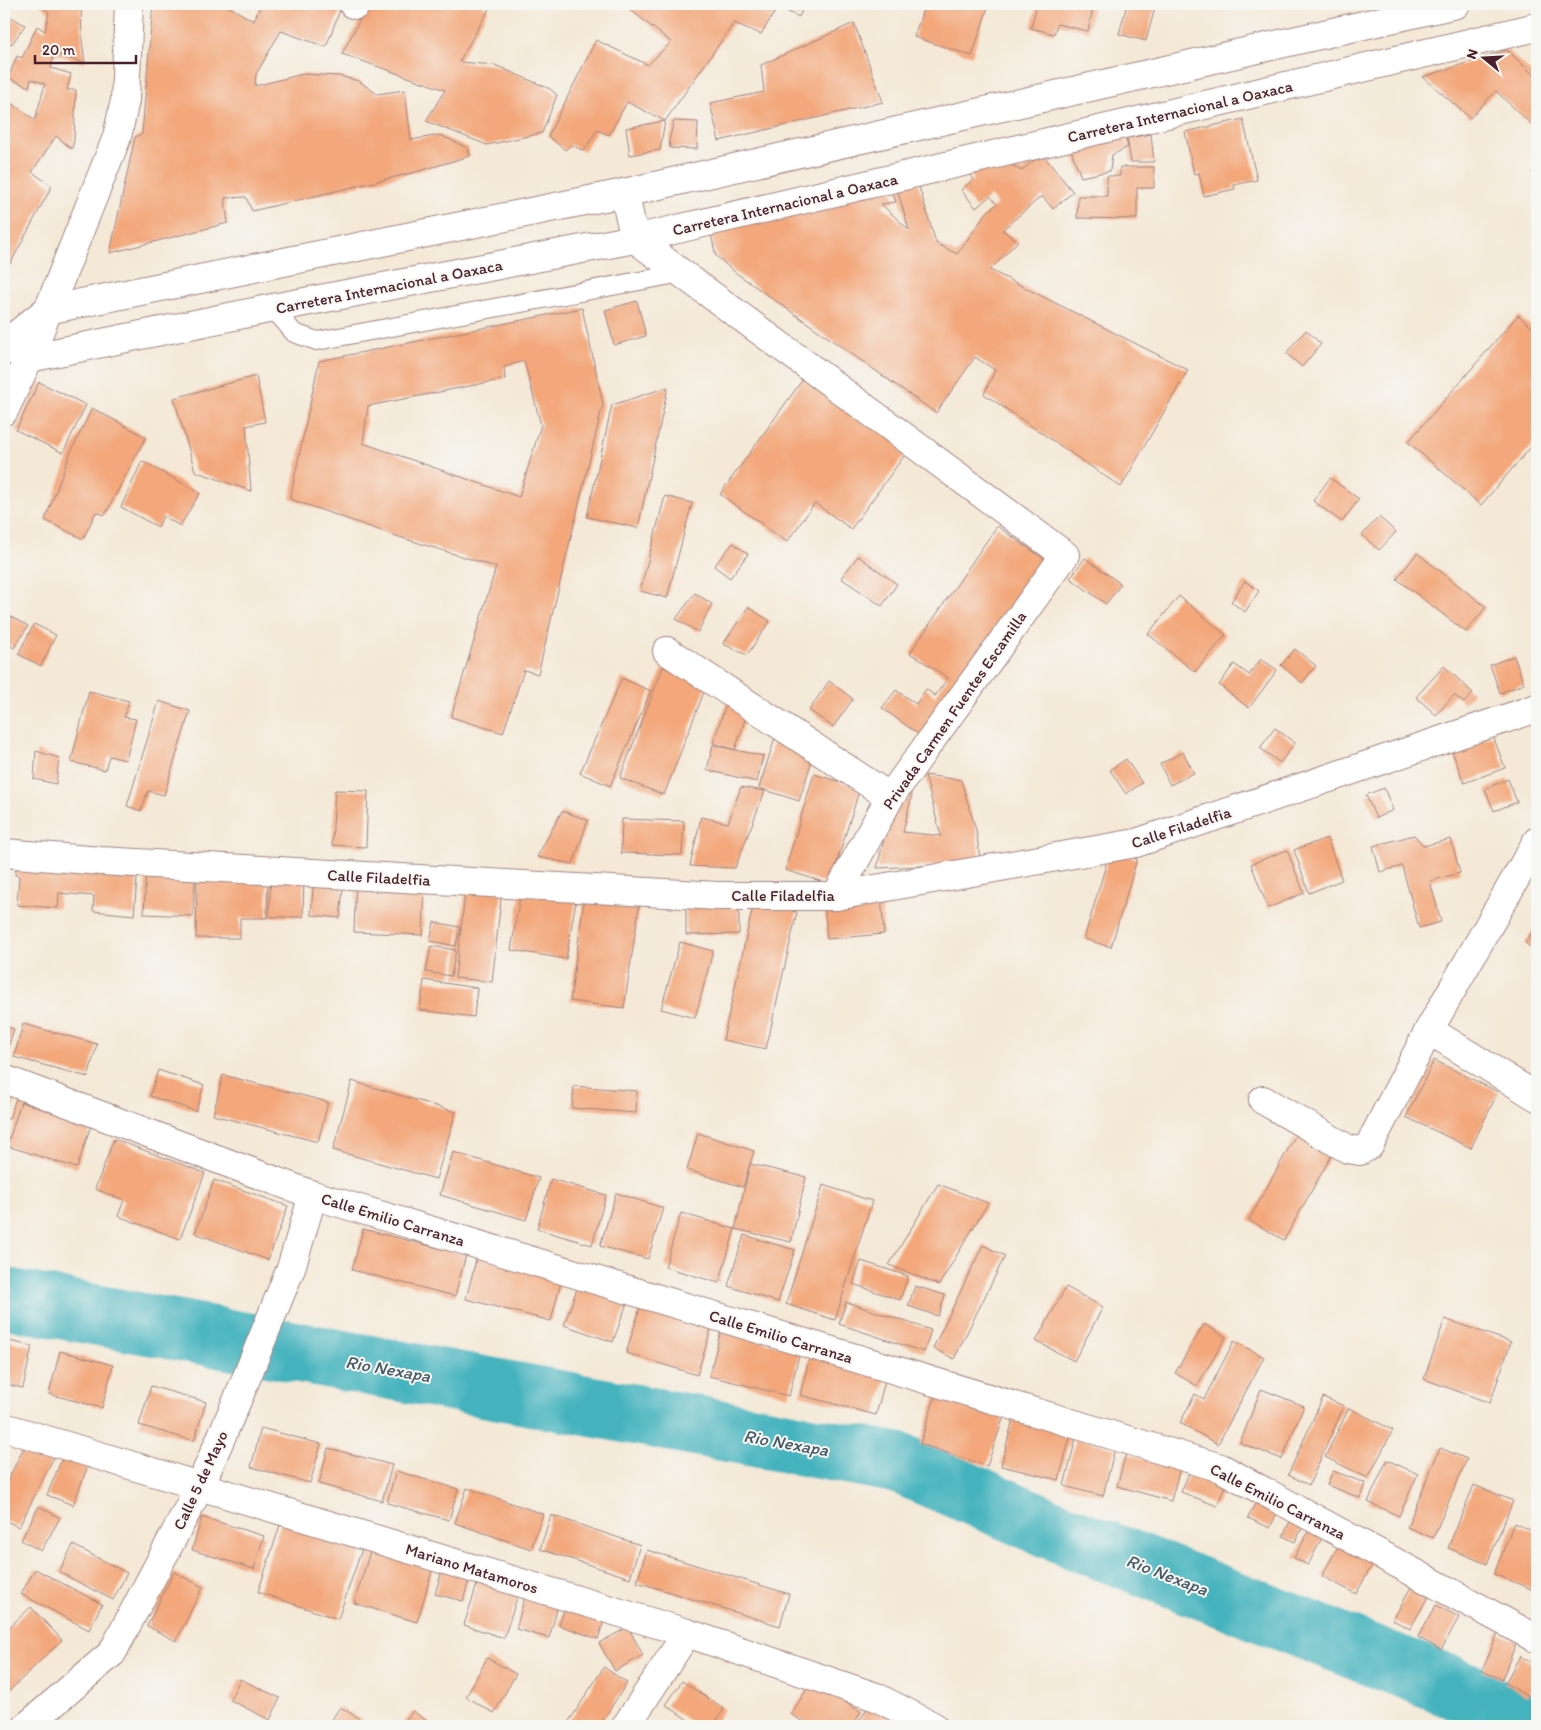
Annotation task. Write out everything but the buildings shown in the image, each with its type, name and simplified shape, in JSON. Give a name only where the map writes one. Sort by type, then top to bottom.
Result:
[{"type":"street","points":[[4,411],[29,358],[117,137],[125,100],[129,4]]},
{"type":"street","points":[[29,358],[4,345],[48,310],[624,193],[1456,4]]},
{"type":"street","name":"Carretera Internacional a Oaxaca","points":[[29,358],[273,308],[635,239],[1537,28]]},
{"type":"street","points":[[624,193],[635,239],[682,273]]},
{"type":"street","name":"Privada Carmen Fuentes Escamilla","points":[[682,273],[1065,555],[890,797],[836,896]]},
{"type":"street","points":[[668,651],[890,797]]},
{"type":"street","name":"Calle Filadelfia","points":[[4,853],[111,861],[718,896],[836,896],[1136,843],[1537,708]]},
{"type":"street","points":[[1263,1100],[1348,1149],[1360,1151],[1369,1146],[1429,1030],[1537,841]]},
{"type":"street","points":[[1429,1030],[1537,1097]]},
{"type":"street","name":"Calle Emilio Carranza","points":[[4,1079],[312,1195],[1221,1468],[1537,1639]]},
{"type":"street","name":"Calle 5 de Mayo","points":[[27,1726],[112,1653],[200,1486],[291,1268],[312,1195]]},
{"type":"street","name":"Mariano Matamoros","points":[[4,1427],[687,1633],[876,1697],[933,1726]]},
{"type":"street","points":[[626,1726],[687,1633]]},
{"type":"lane","points":[[273,308],[294,333],[317,340],[682,273]]},
{"type":"waterway","name":"Rio Nexapa","points":[[4,1298],[898,1463],[1075,1539],[1463,1691],[1527,1726]]}]
